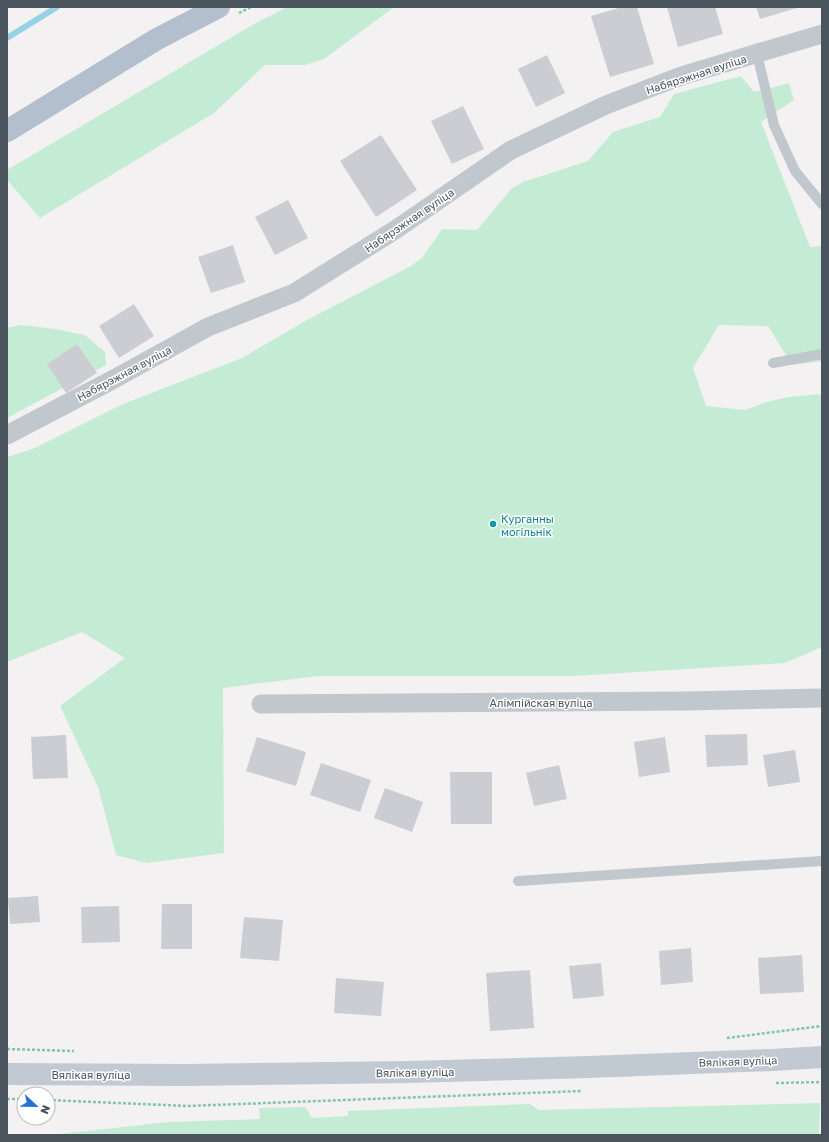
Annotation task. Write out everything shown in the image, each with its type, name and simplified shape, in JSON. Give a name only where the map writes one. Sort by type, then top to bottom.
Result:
[{"type":"main road","points":[[7,131],[157,39],[219,7]]},
{"type":"main road","name":"Вялікая вуліца","points":[[7,1074],[188,1075],[409,1072],[604,1066],[822,1056]]},
{"type":"street","name":"Набярэжная вуліца","points":[[7,435],[114,379],[208,327],[294,293],[395,230],[511,150],[606,105],[680,76],[822,34]]},
{"type":"street","name":"Алімпійская вуліца","points":[[261,704],[678,701],[822,698]]},
{"type":"lane","points":[[757,54],[774,125],[795,171],[822,204]]},
{"type":"lane","points":[[773,363],[822,354]]},
{"type":"lane","points":[[518,881],[822,861]]},
{"type":"path","points":[[722,1039],[822,1026]]},
{"type":"path","points":[[7,1049],[76,1051]]},
{"type":"path","points":[[775,1083],[822,1082]]},
{"type":"path","points":[[56,1100],[187,1106],[584,1090]]},
{"type":"green space","points":[[287,7],[394,7],[324,59],[305,65],[265,65],[214,113],[40,218],[7,180],[7,170],[254,24]]},
{"type":"green space","points":[[741,76],[754,92],[789,83],[794,100],[761,122],[810,247],[822,246],[822,361],[792,365],[768,326],[719,325],[693,368],[706,406],[745,410],[767,402],[788,397],[822,394],[822,647],[785,663],[573,676],[318,676],[223,688],[224,853],[146,863],[116,855],[98,787],[60,706],[125,658],[82,632],[7,662],[7,457],[35,448],[123,404],[242,358],[307,320],[411,266],[422,258],[442,229],[477,230],[511,189],[523,182],[588,161],[613,132],[660,117],[674,94]]},
{"type":"green space","points":[[21,325],[55,329],[85,335],[105,352],[106,365],[7,418],[7,328]]},
{"type":"green space","points":[[820,1103],[819,1135],[51,1135],[168,1122],[260,1119],[259,1108],[305,1107],[312,1118],[348,1116],[348,1111],[530,1104],[539,1110]]},
{"type":"building","points":[[622,7],[637,7],[654,64],[610,77],[591,16]]},
{"type":"building","points":[[667,7],[715,7],[723,34],[678,47]]},
{"type":"building","points":[[756,7],[800,7],[760,19]]},
{"type":"building","points":[[547,55],[565,93],[536,107],[518,69]]},
{"type":"building","points":[[463,106],[484,149],[452,164],[431,121]]},
{"type":"building","points":[[381,135],[417,190],[376,217],[340,161]]},
{"type":"building","points":[[288,200],[308,238],[275,255],[255,217]]},
{"type":"building","points":[[233,245],[245,282],[211,293],[198,257]]},
{"type":"building","points":[[134,304],[154,336],[119,358],[99,326]]},
{"type":"building","points":[[77,344],[97,373],[66,393],[47,364]]},
{"type":"building","points":[[747,734],[748,765],[707,767],[705,735]]},
{"type":"building","points":[[66,735],[68,778],[33,779],[31,737]]},
{"type":"building","points":[[257,737],[306,752],[296,786],[246,771]]},
{"type":"building","points":[[665,737],[670,772],[639,777],[634,742]]},
{"type":"building","points":[[795,750],[800,782],[768,787],[763,755]]},
{"type":"building","points":[[321,763],[371,780],[360,812],[310,795]]},
{"type":"building","points":[[559,765],[567,799],[534,806],[526,773]]},
{"type":"building","points":[[450,772],[492,772],[492,824],[451,824]]},
{"type":"building","points":[[385,788],[423,802],[412,832],[374,818]]},
{"type":"building","points":[[38,896],[40,922],[10,924],[8,898]]},
{"type":"building","points":[[162,904],[192,904],[192,949],[161,949]]},
{"type":"building","points":[[119,906],[120,942],[82,943],[81,907]]},
{"type":"building","points":[[244,917],[283,920],[279,961],[240,958]]},
{"type":"building","points":[[691,948],[693,982],[661,985],[659,951]]},
{"type":"building","points":[[802,955],[804,992],[760,994],[758,958]]},
{"type":"building","points":[[601,963],[604,996],[573,999],[569,966]]},
{"type":"building","points":[[530,970],[534,1028],[490,1031],[486,973]]},
{"type":"building","points":[[336,978],[384,982],[381,1016],[334,1013]]},
{"type":"waterway","points":[[7,38],[57,7]]},
{"type":"place","name":"Курганны могільнік","points":[[493,524]]}]
